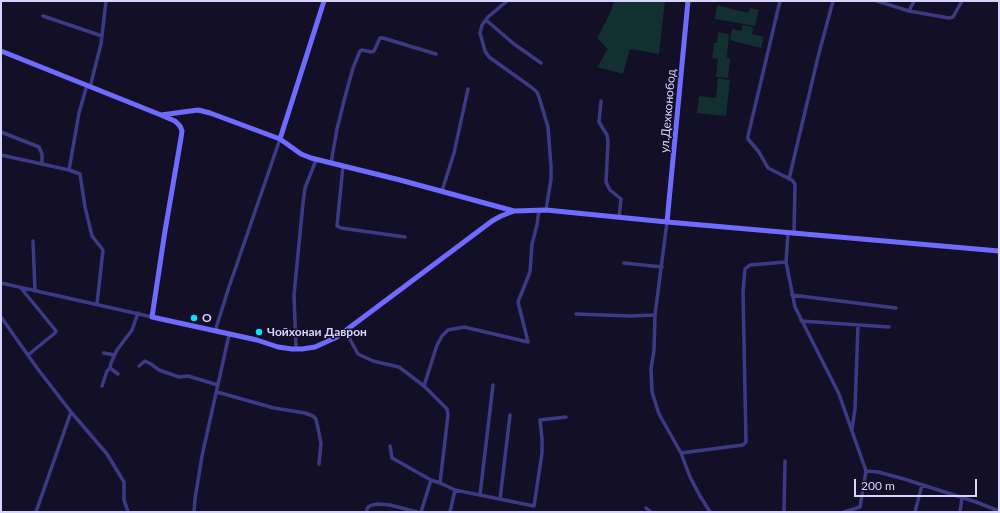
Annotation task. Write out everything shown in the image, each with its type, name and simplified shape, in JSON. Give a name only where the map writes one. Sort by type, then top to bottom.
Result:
[{"type":"main road","points":[[280,139],[324,1]]},
{"type":"main road","name":"ул.Дехконобод","points":[[667,222],[688,1]]},
{"type":"main road","points":[[1,51],[161,115],[175,121],[180,126],[182,131],[152,317],[257,340],[278,347],[296,349],[315,347],[346,332],[492,221],[514,211]]},
{"type":"main road","points":[[161,115],[198,110],[210,113],[280,139],[301,154],[316,160],[442,191],[514,211],[546,210],[619,218],[999,251]]},
{"type":"street","points":[[69,170],[79,113],[102,36],[106,1]]},
{"type":"street","points":[[507,1],[486,20],[482,25],[480,33],[487,53],[506,70],[537,92],[542,104],[548,127],[551,166],[551,179],[546,210]]},
{"type":"street","points":[[780,1],[748,136],[768,168],[789,179],[795,184],[791,233],[786,262],[795,308],[839,394],[866,471],[860,507],[844,512]]},
{"type":"street","points":[[789,179],[818,57],[834,1]]},
{"type":"street","points":[[877,1],[910,11],[952,18],[962,1]]},
{"type":"street","points":[[910,11],[914,1]]},
{"type":"street","points":[[43,16],[102,36]]},
{"type":"street","points":[[486,20],[514,44],[540,63]]},
{"type":"street","points":[[331,163],[342,110],[353,68],[360,51],[374,51],[380,38],[383,38],[436,54]]},
{"type":"street","points":[[442,191],[454,153],[468,90]]},
{"type":"street","points":[[601,101],[599,122],[607,135],[608,141],[606,182],[610,190],[621,199],[619,218]]},
{"type":"street","points":[[1,132],[39,147],[42,154],[42,164]]},
{"type":"street","points":[[215,331],[280,139]]},
{"type":"street","points":[[1,155],[69,170],[80,174],[85,207],[92,236],[103,250],[97,304]]},
{"type":"street","points":[[296,349],[294,296],[302,203],[305,188],[316,160]]},
{"type":"street","points":[[343,166],[337,226],[341,228],[404,237]]},
{"type":"street","points":[[424,386],[437,345],[442,336],[448,330],[464,327],[528,342],[518,302],[530,272],[532,244],[539,210]]},
{"type":"street","points":[[667,222],[655,315],[651,369],[652,392],[659,414],[681,453],[690,477],[710,512]]},
{"type":"street","points":[[33,241],[35,291]]},
{"type":"street","points":[[681,453],[743,445],[746,442],[743,292],[745,269],[750,265],[786,262]]},
{"type":"street","points":[[624,263],[662,267]]},
{"type":"street","points":[[1,283],[152,317]]},
{"type":"street","points":[[20,287],[56,331],[28,355]]},
{"type":"street","points":[[792,295],[896,308]]},
{"type":"street","points":[[102,386],[114,355],[136,323],[138,313]]},
{"type":"street","points":[[576,314],[630,316],[655,315]]},
{"type":"street","points":[[1,317],[71,412],[107,454],[125,485],[124,500],[128,512]]},
{"type":"street","points":[[801,321],[889,327]]},
{"type":"street","points":[[852,431],[855,409],[858,325]]},
{"type":"street","points":[[346,332],[358,354],[373,361],[399,367],[424,386],[448,412],[440,483]]},
{"type":"street","points":[[194,512],[202,456],[229,335]]},
{"type":"street","points":[[104,353],[114,355]]},
{"type":"street","points":[[139,366],[144,361],[159,370],[179,376],[188,376],[218,385]]},
{"type":"street","points":[[110,368],[118,374]]},
{"type":"street","points":[[480,495],[494,385]]},
{"type":"street","points":[[217,392],[274,408],[311,414],[316,419],[320,431],[321,443],[319,464]]},
{"type":"street","points":[[36,512],[71,412]]},
{"type":"street","points":[[500,499],[510,415]]},
{"type":"street","points":[[390,446],[392,458],[431,480],[455,490],[534,506],[542,453],[540,420],[566,416]]},
{"type":"street","points":[[784,512],[786,461]]},
{"type":"street","points":[[866,471],[878,472],[922,485],[999,511]]},
{"type":"street","points":[[421,512],[431,480]]},
{"type":"street","points":[[915,512],[922,485]]},
{"type":"street","points":[[450,512],[455,490]]},
{"type":"street","points":[[960,512],[962,498]]},
{"type":"street","points":[[366,512],[368,507],[378,504],[390,505],[417,512]]},
{"type":"street","points":[[646,508],[651,512]]},
{"type":"green space","points":[[614,1],[665,1],[659,54],[630,49],[623,74],[597,67],[608,49],[597,38],[611,11]]},
{"type":"green space","points":[[717,5],[748,13],[750,8],[759,10],[755,26],[715,19]]},
{"type":"green space","points":[[743,25],[753,27],[752,34],[764,37],[761,48],[730,40],[732,29],[741,31]]},
{"type":"green space","points":[[718,32],[729,34],[727,58],[730,59],[728,78],[716,77],[718,59],[712,58],[714,43],[717,43]]},
{"type":"green space","points":[[718,78],[730,80],[726,116],[697,113],[699,96],[716,98]]},
{"type":"place","name":"O","points":[[194,318]]},
{"type":"place","name":"Чойхонаи Даврон","points":[[259,332]]}]
